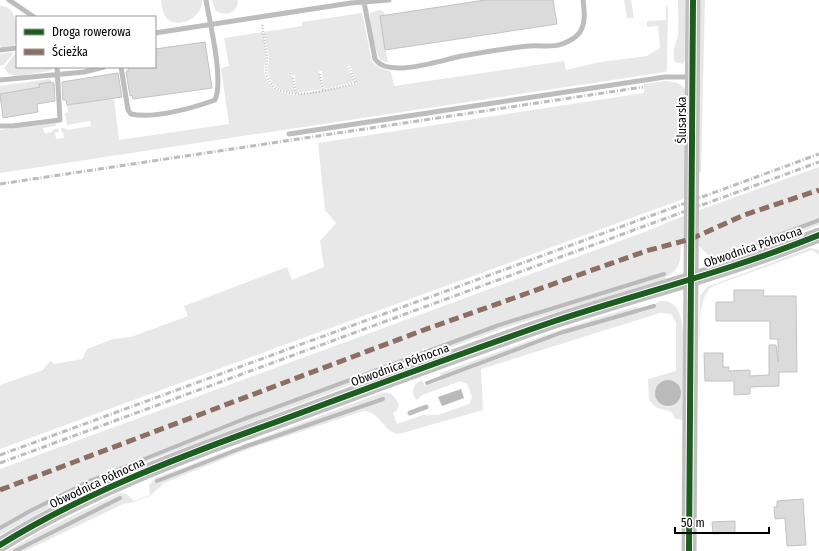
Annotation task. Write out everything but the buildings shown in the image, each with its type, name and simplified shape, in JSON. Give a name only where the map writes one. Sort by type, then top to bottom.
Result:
[{"type":"street","name":"Ślusarska","points":[[689,551],[693,0]]},
{"type":"street","name":"Obwodnica Północna","points":[[0,545],[81,502],[206,448],[512,336],[691,280],[765,255],[819,234]]},
{"type":"lane","points":[[9,0],[33,16]]},
{"type":"lane","points":[[121,68],[128,110],[131,114],[151,115],[187,109],[214,100],[218,87],[206,0]]},
{"type":"lane","points":[[156,33],[261,16],[389,0]]},
{"type":"lane","points":[[364,2],[375,59],[384,66],[403,69],[488,51],[528,46],[541,45],[549,47],[561,45],[572,39],[581,31],[584,20],[583,0]]},
{"type":"lane","points":[[0,50],[16,48]]},
{"type":"lane","points":[[0,126],[60,120],[57,68]]},
{"type":"lane","points":[[0,80],[97,68]]},
{"type":"lane","points":[[289,134],[665,77],[693,77]]},
{"type":"lane","points":[[410,413],[426,407]]},
{"type":"path","points":[[261,16],[267,58],[266,72],[268,80],[273,86],[281,91],[296,94],[356,83],[348,68]]},
{"type":"path","points":[[320,74],[323,90]]},
{"type":"path","points":[[293,78],[296,94]]},
{"type":"shaded area","points":[[161,0],[202,0],[198,13],[188,21],[181,23],[170,20],[165,16]]},
{"type":"shaded area","points":[[212,0],[238,0],[236,8],[233,11],[223,14],[215,10]]},
{"type":"shaded area","points":[[624,0],[631,0],[634,18],[627,18]]},
{"type":"shaded area","points":[[678,0],[689,0],[686,59],[683,64],[675,62],[674,58],[678,33]]},
{"type":"shaded area","points":[[699,0],[705,0],[701,172],[697,173]]},
{"type":"shaded area","points":[[0,6],[6,7],[13,14],[16,25],[16,43],[13,46],[1,47]]},
{"type":"shaded area","points":[[666,6],[668,8],[667,71],[665,72],[0,173],[0,130],[57,123],[55,126],[43,128],[45,134],[58,128],[59,132],[55,132],[56,139],[64,138],[61,128],[67,130],[91,126],[90,121],[67,125],[65,113],[68,112],[67,105],[114,98],[119,140],[229,124],[221,68],[229,66],[224,38],[263,32],[266,58],[264,70],[267,81],[279,91],[289,95],[295,95],[357,84],[350,65],[347,67],[355,82],[324,89],[322,71],[319,71],[322,89],[296,93],[295,75],[292,75],[295,93],[281,90],[271,81],[269,77],[269,59],[264,32],[302,26],[302,22],[362,13],[372,62],[377,66],[391,72],[394,86],[564,61],[566,70],[600,62],[647,56],[660,48],[658,26],[647,27],[647,21],[666,20]]},
{"type":"shaded area","points":[[379,10],[383,11],[385,15],[380,16],[388,63],[380,60],[372,31],[370,13]]},
{"type":"shaded area","points":[[14,52],[4,65],[0,66],[0,54]]},
{"type":"shaded area","points":[[16,52],[16,68],[53,68],[50,71],[18,76],[9,74],[4,68]]},
{"type":"shaded area","points":[[49,79],[52,81],[54,98],[49,82],[39,84],[40,87],[0,94],[0,86]]},
{"type":"shaded area","points":[[665,81],[679,84],[684,87],[688,94],[686,198],[0,449],[0,385],[43,370],[50,361],[54,364],[82,359],[87,349],[113,339],[131,337],[188,316],[184,306],[287,267],[292,280],[324,267],[320,241],[336,223],[325,210],[318,143],[644,93],[644,84]]},
{"type":"shaded area","points":[[819,167],[819,225],[760,248],[758,244],[759,247],[727,258],[710,257],[699,246],[697,211]]},
{"type":"shaded area","points":[[686,215],[686,241],[681,241],[680,262],[671,274],[666,277],[664,273],[666,279],[504,328],[430,355],[427,348],[422,349],[425,357],[149,461],[65,499],[0,535],[0,469],[642,233]]},
{"type":"shaded area","points":[[810,248],[819,250],[819,255],[812,250],[713,286],[708,290],[701,309],[700,338],[699,337],[700,296],[707,287]]},
{"type":"shaded area","points":[[657,301],[637,307],[639,313],[655,308],[655,304],[658,301],[668,301],[678,310],[683,332],[684,347],[684,420],[675,419],[674,415],[670,411],[656,407],[649,400],[648,379],[676,371],[676,322],[671,314],[660,313],[481,369],[483,410],[399,434],[389,430],[374,414],[363,411],[251,448],[164,483],[150,496],[134,502],[123,504],[25,551],[7,551],[41,531],[119,493],[127,494],[134,501],[150,495],[149,485],[155,478],[381,393],[390,394],[399,405],[397,410],[393,413],[397,424],[423,415],[438,415],[469,404],[472,397],[467,384],[461,381],[422,395],[417,400],[414,397],[413,389],[417,383],[422,380],[425,386],[442,380],[440,373],[547,334],[629,308]],"holes":[[[669,380],[677,384],[681,395],[678,402],[667,407],[655,389],[660,382]]]},
{"type":"shaded area","points":[[668,380],[677,384],[681,393],[677,402],[668,406],[659,402],[655,393],[659,384]]},
{"type":"shaded area","points":[[461,389],[464,398],[442,406],[438,397]]},
{"type":"waterway","points":[[758,243],[819,220]]},
{"type":"waterway","points":[[0,528],[92,480],[244,419],[499,325],[664,274]]},
{"type":"waterway","points":[[427,383],[560,333],[654,306]]},
{"type":"waterway","points":[[157,481],[244,447],[383,399]]},
{"type":"waterway","points":[[15,551],[120,498]]},
{"type":"railway","points":[[0,184],[643,87]]},
{"type":"railway","points":[[0,455],[819,154]]},
{"type":"railway","points":[[0,463],[819,162]]},
{"type":"marked path","points":[[0,490],[421,331],[646,251],[691,239],[744,215],[819,190]]},
{"type":"cycle path","points":[[689,551],[693,0]]},
{"type":"cycle path","points":[[0,545],[31,527],[96,494],[197,451],[555,321],[721,270],[787,248],[819,235]]}]
